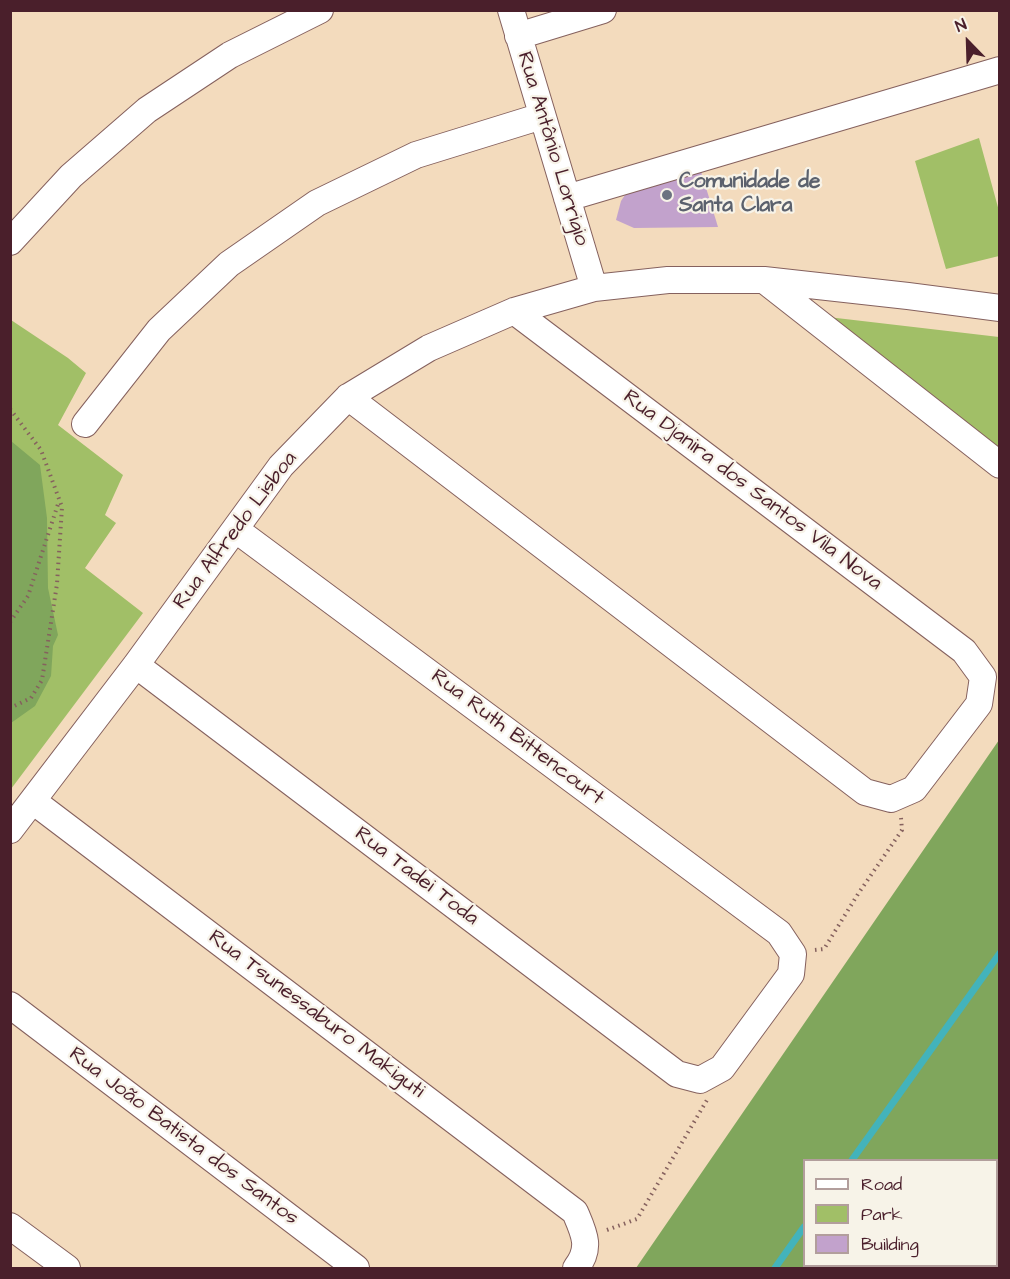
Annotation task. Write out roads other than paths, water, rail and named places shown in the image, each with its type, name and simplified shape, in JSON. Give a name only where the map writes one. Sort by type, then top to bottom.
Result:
[{"type":"street","points":[[10,242],[71,176],[147,110],[230,55],[320,10]]},
{"type":"street","name":"Rua Antônio Lorrigio","points":[[511,10],[594,288]]},
{"type":"street","points":[[519,36],[603,10]]},
{"type":"street","points":[[567,198],[999,70]]},
{"type":"street","points":[[85,424],[159,330],[229,264],[316,203],[416,155],[542,116]]},
{"type":"street","name":"Rua Alfredo Lisboa","points":[[10,830],[136,665],[281,466],[348,398],[429,348],[514,311],[594,288],[668,280],[764,280],[999,308]]},
{"type":"street","points":[[764,280],[999,465]]},
{"type":"street","name":"Rua Djanira dos Santos Vila Nova","points":[[348,398],[865,792],[891,799],[914,789],[979,704],[982,677],[964,651],[514,311]]},
{"type":"street","name":"Rua Ruth Bittencourt","points":[[235,529],[778,933],[793,954],[790,974],[722,1068],[700,1080]]},
{"type":"street","name":"Rua Tadei Toda","points":[[136,665],[677,1074],[700,1080]]},
{"type":"street","name":"Rua Tsunessaburo Makiguti","points":[[33,801],[575,1212],[587,1238],[581,1262],[576,1269]]},
{"type":"street","name":"Rua João Batista dos Santos","points":[[10,1005],[356,1269]]},
{"type":"street","points":[[10,1226],[67,1269]]},
{"type":"waterway","points":[[853,1159],[1000,953]]},
{"type":"waterway","points":[[775,1268],[803,1228]]},
{"type":"place","name":"Comunidade de Santa Clara","points":[[667,195]]}]
